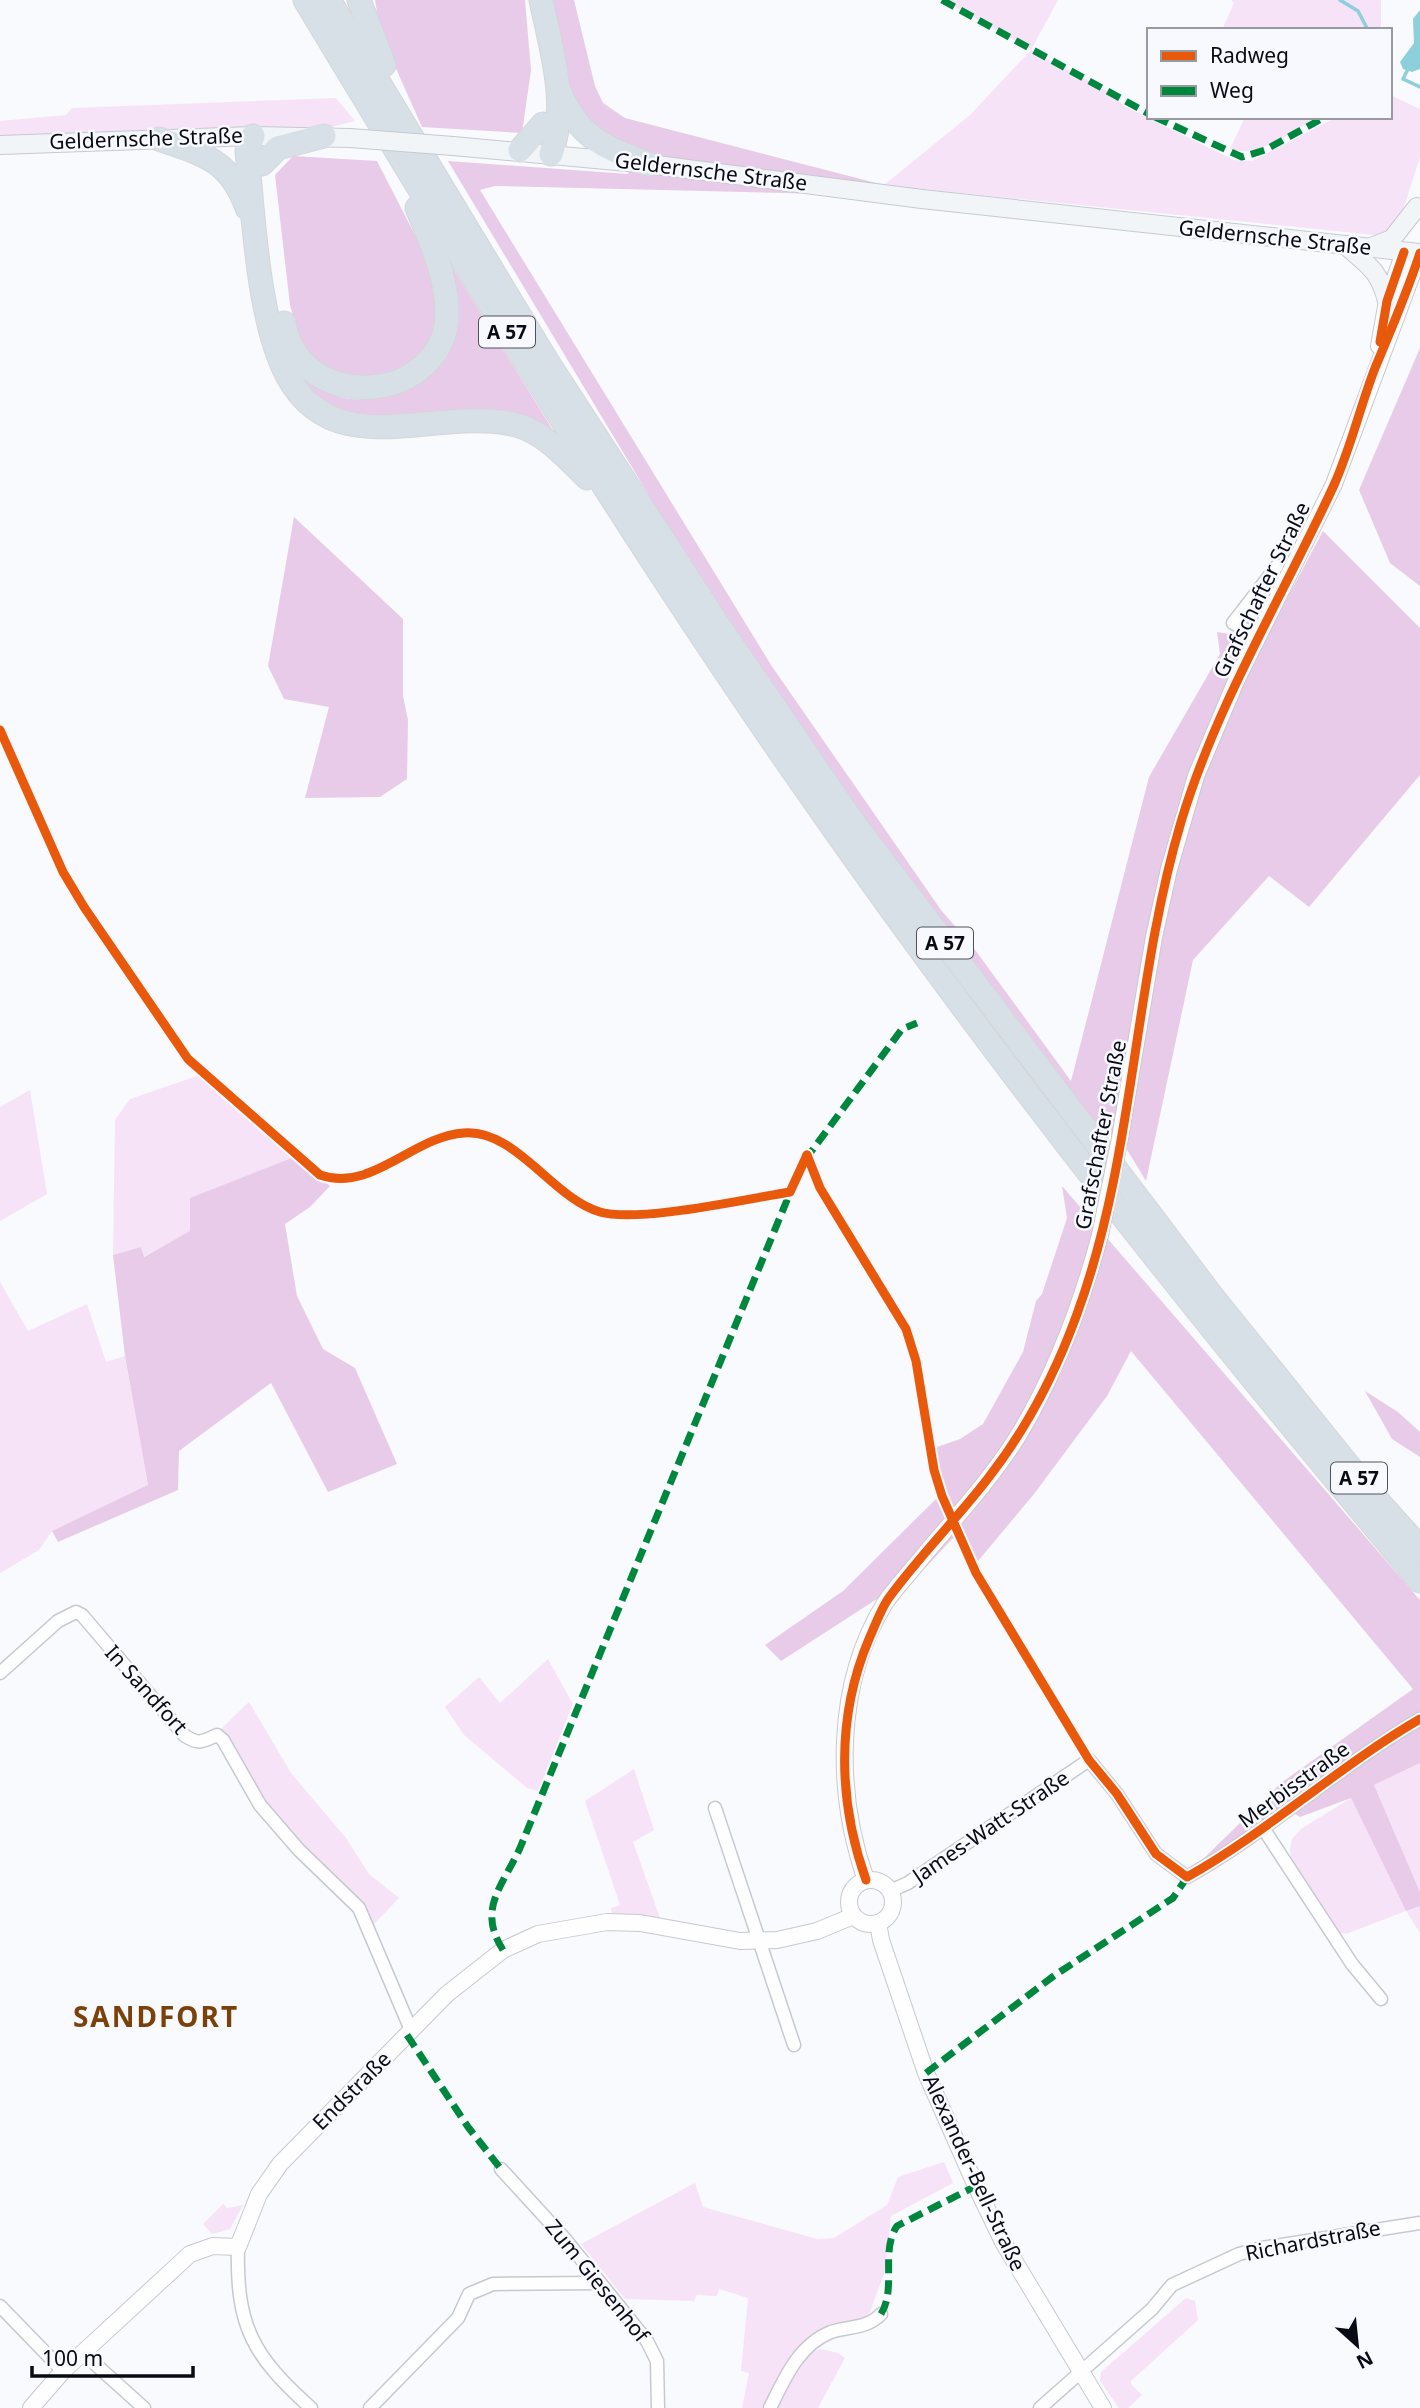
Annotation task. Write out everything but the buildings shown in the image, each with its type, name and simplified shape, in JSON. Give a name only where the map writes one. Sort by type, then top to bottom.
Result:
[{"type":"highway","name":"A 57","points":[[305,0],[619,510],[816,804],[1030,1098],[1198,1314],[1420,1581]]},
{"type":"highway","name":"A 57","points":[[329,0],[547,361],[719,626],[853,821],[1212,1296],[1370,1492],[1420,1548]]},
{"type":"highway","points":[[359,0],[374,45],[401,100],[405,123]]},
{"type":"highway","points":[[533,0],[543,78],[542,124],[544,139],[551,153]]},
{"type":"highway","points":[[541,0],[559,90],[557,136],[551,153]]},
{"type":"highway","points":[[559,90],[583,132],[600,145],[649,164]]},
{"type":"highway","points":[[520,150],[542,124]]},
{"type":"highway","points":[[253,136],[262,164],[268,230],[286,340],[299,359],[318,375],[338,385],[361,390],[383,387],[420,369],[433,354],[447,313],[439,262],[408,190],[397,153]]},
{"type":"highway","points":[[253,136],[247,151],[254,227],[273,339],[286,374],[308,403],[352,426],[392,428],[452,421],[516,426],[553,445],[619,510]]},
{"type":"highway","points":[[262,164],[278,148],[324,136]]},
{"type":"highway","points":[[159,139],[211,157],[226,168],[244,198],[254,227]]},
{"type":"main road","name":"Geldernsche Straße","points":[[0,145],[324,136],[520,150],[908,197],[1416,252]]},
{"type":"main road","points":[[1369,248],[1392,239],[1418,202]]},
{"type":"main road","points":[[1416,252],[1418,202]]},
{"type":"main road","points":[[1345,245],[1381,279],[1387,301]]},
{"type":"street","name":"Grafschafter Straße","points":[[1375,369],[1387,301],[1416,252]]},
{"type":"street","name":"Grafschafter Straße","points":[[866,1880],[848,1811],[844,1775],[845,1728],[853,1685],[885,1603],[963,1510],[1017,1437],[1056,1365],[1077,1314],[1100,1235],[1120,1138],[1154,937],[1175,847],[1215,727],[1334,484],[1375,369],[1395,325],[1416,252]]},
{"type":"street","name":"Grafschafter Straße","points":[[1258,636],[1233,623],[1277,566]]},
{"type":"street","name":"In Sandfort","points":[[0,1673],[58,1621],[76,1612],[82,1615],[184,1735],[195,1743],[202,1743],[217,1735],[223,1740],[246,1785],[268,1815],[299,1850],[359,1908],[411,2030]]},
{"type":"street","name":"Merbisstraße","points":[[1089,1760],[1117,1794],[1156,1854],[1187,1877],[1212,1865],[1420,1719]]},
{"type":"street","name":"James-Watt-Straße","points":[[890,1891],[908,1883],[1089,1760]]},
{"type":"street","points":[[715,1808],[794,2045]]},
{"type":"street","points":[[1263,1828],[1352,1964],[1381,1999]]},
{"type":"street","points":[[866,1880],[880,1881],[890,1891],[892,1910],[878,1923],[864,1924],[853,1916],[849,1899],[858,1884],[866,1880]]},
{"type":"street","name":"Endstraße","points":[[238,2247],[259,2194],[280,2164],[411,2030],[482,1965],[503,1950],[538,1934],[607,1922],[640,1923],[740,1941],[758,1941],[800,1936],[853,1916]]},
{"type":"street","name":"Alexander-Bell-Straße","points":[[878,1923],[881,1940],[926,2073],[950,2131],[1003,2242],[1103,2408]]},
{"type":"street","name":"Zum Giesenhof","points":[[501,2169],[647,2341],[657,2361],[658,2408]]},
{"type":"street","name":"Richardstraße","points":[[1041,2408],[1152,2309],[1172,2285],[1239,2254],[1262,2248],[1420,2222]]},
{"type":"street","points":[[31,2408],[63,2371],[190,2254],[213,2246],[238,2247],[241,2307],[247,2329],[259,2355],[278,2378],[311,2408]]},
{"type":"street","points":[[370,2408],[458,2318],[470,2294],[493,2284],[600,2283]]},
{"type":"street","points":[[0,2306],[63,2371]]},
{"type":"street","points":[[770,2408],[792,2366],[812,2343],[831,2332],[869,2323],[881,2314]]},
{"type":"street","points":[[84,2354],[144,2408]]},
{"type":"shaded area","points":[[375,0],[525,0],[531,70],[522,133],[422,127],[381,35]]},
{"type":"shaded area","points":[[550,0],[574,0],[595,86],[603,103],[625,118],[884,185],[996,198],[495,186],[480,190],[771,665],[941,910],[973,947],[1071,1081],[1149,777],[1220,654],[1217,632],[1246,637],[1237,679],[1266,638],[1323,531],[1420,628],[1420,775],[1309,907],[1269,876],[1193,960],[1146,1181],[1120,1138],[1082,1123],[959,967],[725,622],[448,161],[628,174],[637,150],[595,135],[566,84]]},
{"type":"shaded area","points":[[943,0],[1058,0],[1031,50]]},
{"type":"shaded area","points":[[1231,0],[1381,0],[1381,28],[1223,28],[1234,3]]},
{"type":"shaded area","points":[[1031,50],[1111,93],[1124,106],[1147,119],[1234,160],[1252,161],[1333,119],[1392,119],[1392,96],[1420,109],[1420,157],[1397,229],[1384,236],[884,185],[970,115]]},
{"type":"shaded area","points":[[336,98],[355,121],[324,129],[0,141],[0,121],[66,115],[72,108]]},
{"type":"shaded area","points":[[1244,119],[1314,119],[1264,147],[1241,151],[1230,149]]},
{"type":"shaded area","points":[[293,156],[377,161],[435,274],[437,325],[429,345],[415,364],[387,378],[351,382],[312,361],[297,331],[290,305],[275,175]]},
{"type":"shaded area","points":[[448,260],[562,445],[549,435],[353,419],[301,386],[285,348],[313,382],[343,398],[359,400],[392,393],[408,386],[436,367]]},
{"type":"shaded area","points":[[1420,348],[1420,586],[1390,563],[1359,490]]},
{"type":"shaded area","points":[[294,517],[403,619],[403,696],[408,720],[407,779],[380,797],[305,798],[329,707],[284,699],[268,666]]},
{"type":"shaded area","points":[[200,1075],[294,1157],[191,1198],[191,1231],[143,1257],[141,1247],[113,1255],[115,1120],[130,1099]]},
{"type":"shaded area","points":[[30,1090],[47,1194],[0,1221],[0,1107]]},
{"type":"shaded area","points":[[294,1157],[330,1186],[310,1207],[285,1224],[297,1296],[323,1349],[355,1368],[397,1464],[328,1492],[271,1383],[179,1451],[178,1490],[58,1542],[52,1531],[148,1485],[125,1356],[113,1255],[141,1247],[144,1257],[190,1231],[190,1198]]},
{"type":"shaded area","points":[[1062,1186],[1420,1600],[1420,1763],[1374,1785],[1420,1892],[1420,1906],[1406,1911],[1351,1798],[1300,1817],[1292,1812],[1216,1860],[1200,1862],[1281,1783],[1413,1689],[1131,1351],[1107,1396],[1034,1494],[978,1561],[953,1538],[925,1568],[781,1661],[765,1645],[843,1591],[938,1497],[925,1451],[960,1439],[983,1424],[1023,1352],[1036,1301],[1042,1294],[1067,1218]]},
{"type":"shaded area","points":[[0,1282],[28,1331],[87,1304],[106,1362],[125,1356],[148,1486],[52,1531],[39,1550],[0,1573]]},
{"type":"shaded area","points":[[1365,1391],[1398,1412],[1420,1432],[1420,1457],[1392,1439]]},
{"type":"shaded area","points":[[548,1659],[573,1704],[538,1791],[527,1788],[464,1735],[445,1707],[479,1677],[500,1703]]},
{"type":"shaded area","points":[[249,1702],[291,1773],[346,1838],[369,1874],[399,1898],[373,1925],[361,1905],[268,1810],[219,1731]]},
{"type":"shaded area","points":[[1420,1763],[1420,1892],[1374,1785]]},
{"type":"shaded area","points":[[634,1769],[654,1830],[633,1842],[660,1918],[612,1915],[611,1908],[620,1905],[585,1801]]},
{"type":"shaded area","points":[[1351,1798],[1406,1911],[1346,1934],[1340,1933],[1291,1857],[1290,1849],[1292,1839],[1301,1829]]},
{"type":"shaded area","points":[[1420,1906],[1420,1933],[1406,1911]]},
{"type":"shaded area","points":[[944,2162],[953,2183],[891,2216],[885,2271],[867,2320],[813,2336],[767,2408],[742,2408],[749,2373],[741,2371],[748,2298],[719,2289],[717,2296],[697,2295],[694,2301],[625,2299],[581,2244],[695,2183],[703,2207],[817,2239],[834,2238],[887,2205],[898,2177]]},
{"type":"shaded area","points":[[223,2204],[227,2208],[243,2205],[230,2229],[212,2234],[203,2224]]},
{"type":"shaded area","points":[[1186,2298],[1195,2301],[1198,2320],[1131,2381],[1142,2395],[1128,2408],[1119,2408],[1100,2381],[1101,2372]]},
{"type":"shaded area","points":[[821,2349],[838,2353],[845,2358],[818,2408],[777,2408],[800,2365],[813,2352]]},
{"type":"water","points":[[1420,10],[1420,69],[1412,72],[1403,69],[1400,62],[1414,43],[1413,19]]},
{"type":"waterway","points":[[1340,0],[1358,11],[1367,28]]},
{"type":"waterway","points":[[1407,71],[1403,79],[1420,87]]},
{"type":"marked path","points":[[942,0],[1147,113]]},
{"type":"marked path","points":[[1159,119],[1242,157],[1265,150],[1321,119]]},
{"type":"marked path","points":[[805,1160],[902,1029],[917,1023]]},
{"type":"marked path","points":[[503,1950],[492,1922],[495,1898],[520,1848],[792,1188]]},
{"type":"marked path","points":[[926,2073],[1055,1975],[1173,1898],[1187,1877]]},
{"type":"marked path","points":[[407,2035],[468,2127],[501,2169]]},
{"type":"marked path","points":[[881,2314],[886,2304],[890,2247],[897,2226],[976,2186]]},
{"type":"cycle path","points":[[1380,342],[1387,301],[1404,252]]},
{"type":"cycle path","points":[[866,1880],[850,1820],[846,1790],[846,1729],[858,1669],[888,1599],[1003,1458],[1039,1399],[1069,1336],[1096,1254],[1111,1193],[1153,945],[1181,822],[1196,778],[1232,693],[1340,471],[1375,368],[1420,253]]},
{"type":"cycle path","points":[[0,730],[63,872],[188,1059],[320,1175],[339,1178],[357,1176],[445,1136],[464,1133],[483,1135],[517,1153],[583,1204],[600,1212],[617,1215],[693,1209],[790,1192],[807,1155]]},
{"type":"cycle path","points":[[807,1155],[820,1188],[906,1329],[916,1361],[934,1470],[942,1496],[976,1573],[1089,1760],[1117,1794],[1156,1854],[1187,1877],[1247,1840],[1361,1757],[1420,1719]]},
{"type":"district","name":"SANDFORT","points":[[156,2017]]}]
